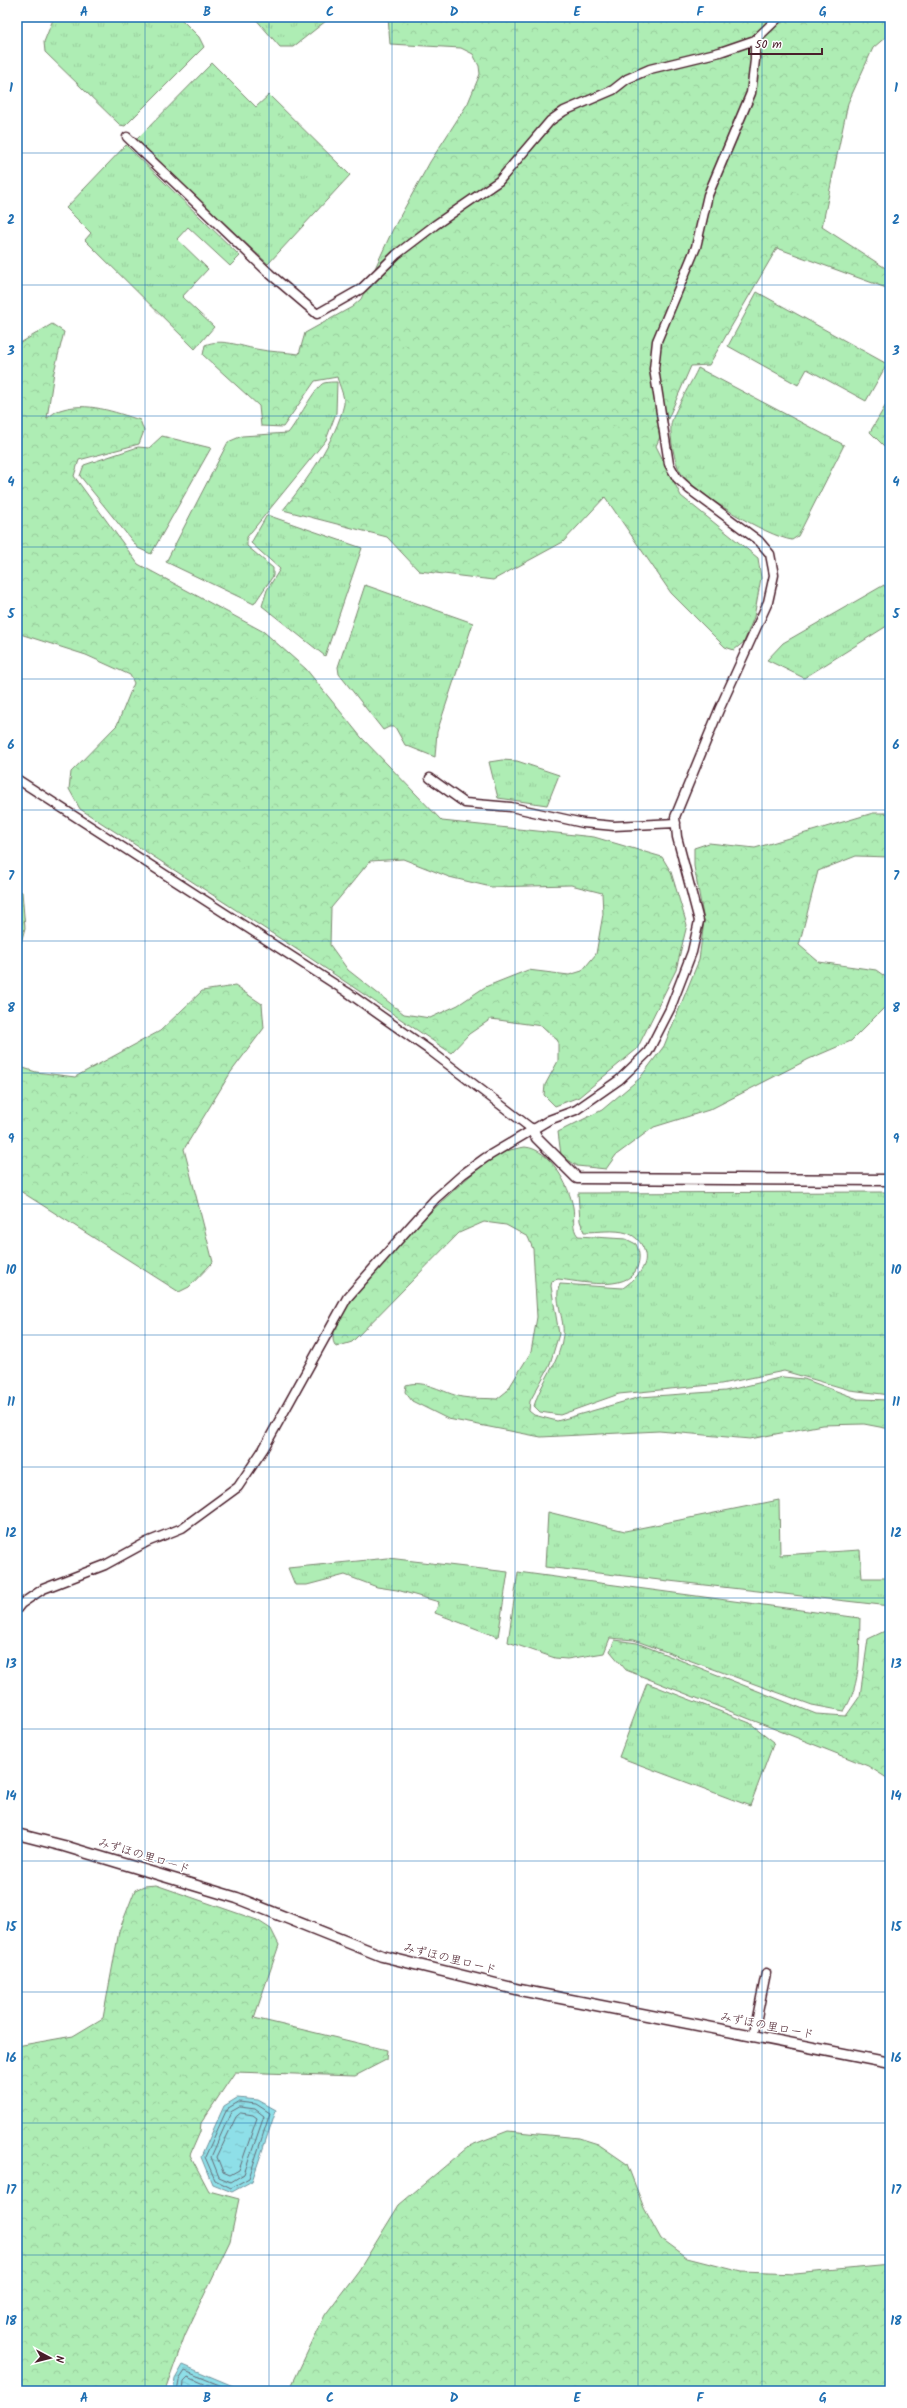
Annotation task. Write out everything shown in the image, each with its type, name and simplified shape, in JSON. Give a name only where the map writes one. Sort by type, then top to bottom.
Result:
[{"type":"street","points":[[127,137],[270,274],[317,314],[361,289],[404,249],[499,180],[550,121],[564,111],[613,90],[627,79],[650,69],[720,52],[755,40],[779,17]]},
{"type":"street","points":[[17,1609],[21,1604],[43,1589],[105,1565],[147,1542],[182,1528],[238,1487],[264,1448],[347,1298],[435,1199],[463,1174],[532,1129],[576,1110],[619,1080],[648,1052],[670,1009],[692,952],[699,921],[677,837],[676,817],[719,710],[768,602],[774,575],[770,554],[759,541],[689,489],[677,478],[669,464],[654,369],[657,341],[696,247],[708,195],[751,93],[755,60],[755,40]]},
{"type":"street","points":[[430,778],[465,803],[511,808],[583,823],[614,826],[676,823]]},
{"type":"street","points":[[17,779],[347,992],[432,1052],[532,1129],[537,1138],[576,1178],[890,1180]]},
{"type":"street","name":"みずほの里ロード","points":[[17,1834],[64,1846],[237,1898],[382,1956],[520,1990],[752,2037],[890,2063]]},
{"type":"street","points":[[752,2037],[766,1973]]},
{"type":"green space","points":[[54,17],[179,17],[199,37],[204,47],[125,126],[120,125],[45,52],[44,42]]},
{"type":"green space","points":[[254,17],[331,17],[293,47],[280,47]]},
{"type":"green space","points":[[388,17],[890,17],[890,36],[888,35],[873,48],[848,103],[822,227],[890,271],[889,289],[777,248],[709,365],[691,366],[656,446],[681,496],[758,558],[761,578],[754,617],[744,642],[734,650],[725,647],[671,593],[605,497],[563,542],[493,580],[419,571],[387,537],[283,510],[319,460],[340,418],[344,401],[337,377],[315,381],[283,427],[261,426],[259,406],[203,355],[205,345],[224,342],[261,350],[299,354],[305,333],[352,307],[361,299],[393,229],[430,162],[468,103],[480,74],[479,66],[473,54],[461,48],[390,44]]},
{"type":"green space","points":[[212,63],[256,107],[269,95],[350,175],[268,264],[136,140]]},
{"type":"green space","points":[[126,145],[240,256],[230,266],[188,227],[177,239],[208,269],[182,297],[214,327],[195,349],[85,240],[91,233],[66,208]]},
{"type":"green space","points":[[757,292],[887,364],[866,401],[807,369],[798,385],[728,346]]},
{"type":"green space","points":[[52,324],[64,332],[54,372],[47,418],[58,411],[70,408],[90,407],[140,420],[144,431],[139,444],[79,460],[74,476],[138,564],[264,632],[306,669],[361,737],[442,821],[594,837],[662,857],[671,872],[687,925],[676,970],[637,1049],[579,1097],[555,1106],[544,1095],[545,1085],[558,1061],[558,1041],[542,1026],[491,1019],[469,1034],[451,1053],[307,956],[80,809],[69,789],[71,772],[117,725],[134,683],[130,675],[86,655],[17,633],[17,345]],"holes":[[[403,859],[449,877],[491,887],[571,885],[602,893],[603,914],[596,954],[582,971],[569,975],[528,970],[485,987],[458,1005],[430,1018],[404,1014],[348,970],[330,945],[331,908],[370,861]]]},
{"type":"green space","points":[[698,368],[844,445],[798,536],[792,540],[766,531],[732,513],[701,492],[681,473],[676,463],[673,450],[671,425],[675,413]]},
{"type":"green space","points":[[337,382],[336,413],[326,440],[247,537],[247,546],[273,568],[273,576],[254,604],[166,562],[228,442],[242,436],[288,433],[320,386],[324,383]]},
{"type":"green space","points":[[890,398],[890,452],[870,432]]},
{"type":"green space","points":[[162,436],[211,448],[151,554],[138,548],[80,476],[84,465],[138,447],[149,448]]},
{"type":"green space","points":[[267,515],[362,548],[325,656],[262,606],[267,590],[280,569],[251,543]]},
{"type":"green space","points":[[365,585],[473,623],[437,732],[435,757],[405,745],[395,727],[389,727],[383,730],[339,674],[338,667]]},
{"type":"green space","points":[[884,585],[890,594],[890,624],[804,678],[767,660],[783,643]]},
{"type":"green space","points":[[502,760],[517,761],[559,775],[547,805],[498,798],[489,762]]},
{"type":"green space","points":[[873,813],[890,813],[890,857],[856,856],[818,871],[799,945],[819,962],[876,970],[890,980],[890,1002],[851,1041],[809,1059],[709,1110],[654,1127],[616,1155],[606,1169],[577,1166],[561,1155],[558,1132],[602,1110],[640,1078],[664,1046],[699,960],[704,921],[694,866],[694,848],[709,843],[755,848]]},
{"type":"green space","points":[[17,889],[22,892],[25,928],[17,957]]},
{"type":"green space","points":[[235,986],[262,1004],[264,1028],[231,1072],[184,1149],[213,1262],[189,1287],[179,1292],[17,1189],[17,1066],[36,1072],[75,1077],[160,1031],[202,991]]},
{"type":"green space","points":[[525,1147],[534,1149],[542,1154],[550,1161],[563,1179],[571,1198],[574,1211],[574,1226],[578,1236],[626,1239],[636,1244],[639,1256],[637,1268],[632,1276],[623,1281],[601,1284],[558,1279],[552,1281],[551,1286],[559,1334],[549,1367],[530,1401],[529,1411],[534,1415],[557,1421],[640,1397],[725,1391],[783,1377],[804,1379],[858,1399],[890,1400],[890,1429],[864,1424],[822,1425],[750,1439],[659,1431],[541,1437],[448,1419],[412,1401],[405,1392],[406,1385],[427,1385],[462,1397],[497,1399],[507,1391],[531,1352],[537,1317],[533,1249],[528,1237],[506,1225],[484,1222],[459,1233],[352,1342],[336,1347],[333,1339],[338,1322],[353,1299],[374,1272],[400,1244],[453,1191],[491,1159],[503,1152]]},
{"type":"green space","points":[[890,1192],[890,1395],[850,1390],[784,1371],[721,1384],[619,1394],[560,1415],[540,1412],[534,1406],[561,1345],[563,1329],[558,1302],[558,1290],[560,1284],[623,1288],[638,1275],[644,1265],[645,1256],[642,1246],[632,1235],[617,1231],[584,1232],[580,1221],[578,1193]]},
{"type":"green space","points":[[779,1500],[780,1555],[860,1550],[862,1578],[890,1578],[890,1606],[545,1567],[548,1512],[625,1531]]},
{"type":"green space","points":[[388,1558],[508,1572],[498,1637],[435,1613],[439,1602],[397,1590],[377,1587],[345,1575],[307,1585],[295,1585],[288,1568]]},
{"type":"green space","points":[[518,1572],[860,1618],[857,1678],[850,1700],[844,1711],[812,1705],[634,1640],[610,1638],[604,1653],[567,1659],[555,1658],[508,1642]]},
{"type":"green space","points":[[890,1630],[890,1780],[868,1766],[626,1670],[610,1651],[615,1640],[637,1643],[816,1714],[846,1716],[860,1696],[868,1639]]},
{"type":"green space","points":[[647,1683],[750,1723],[774,1742],[750,1806],[619,1757]]},
{"type":"green space","points":[[156,1885],[257,1920],[271,1929],[279,1945],[254,2018],[387,2050],[386,2060],[355,2076],[235,2072],[201,2123],[200,2132],[190,2155],[209,2191],[239,2199],[230,2241],[185,2335],[165,2391],[17,2391],[17,2046],[73,2036],[103,2018],[119,1931],[135,1890],[144,1886]]},
{"type":"green space","points":[[508,2131],[579,2138],[598,2144],[627,2164],[644,2208],[661,2239],[687,2258],[742,2272],[795,2274],[890,2265],[890,2391],[289,2391],[325,2315],[359,2270],[399,2205],[469,2146]]},
{"type":"water","points":[[237,2098],[258,2100],[276,2110],[252,2181],[232,2192],[212,2184],[201,2157],[224,2106]]},
{"type":"water","points":[[183,2365],[245,2391],[173,2391],[175,2379]]}]
